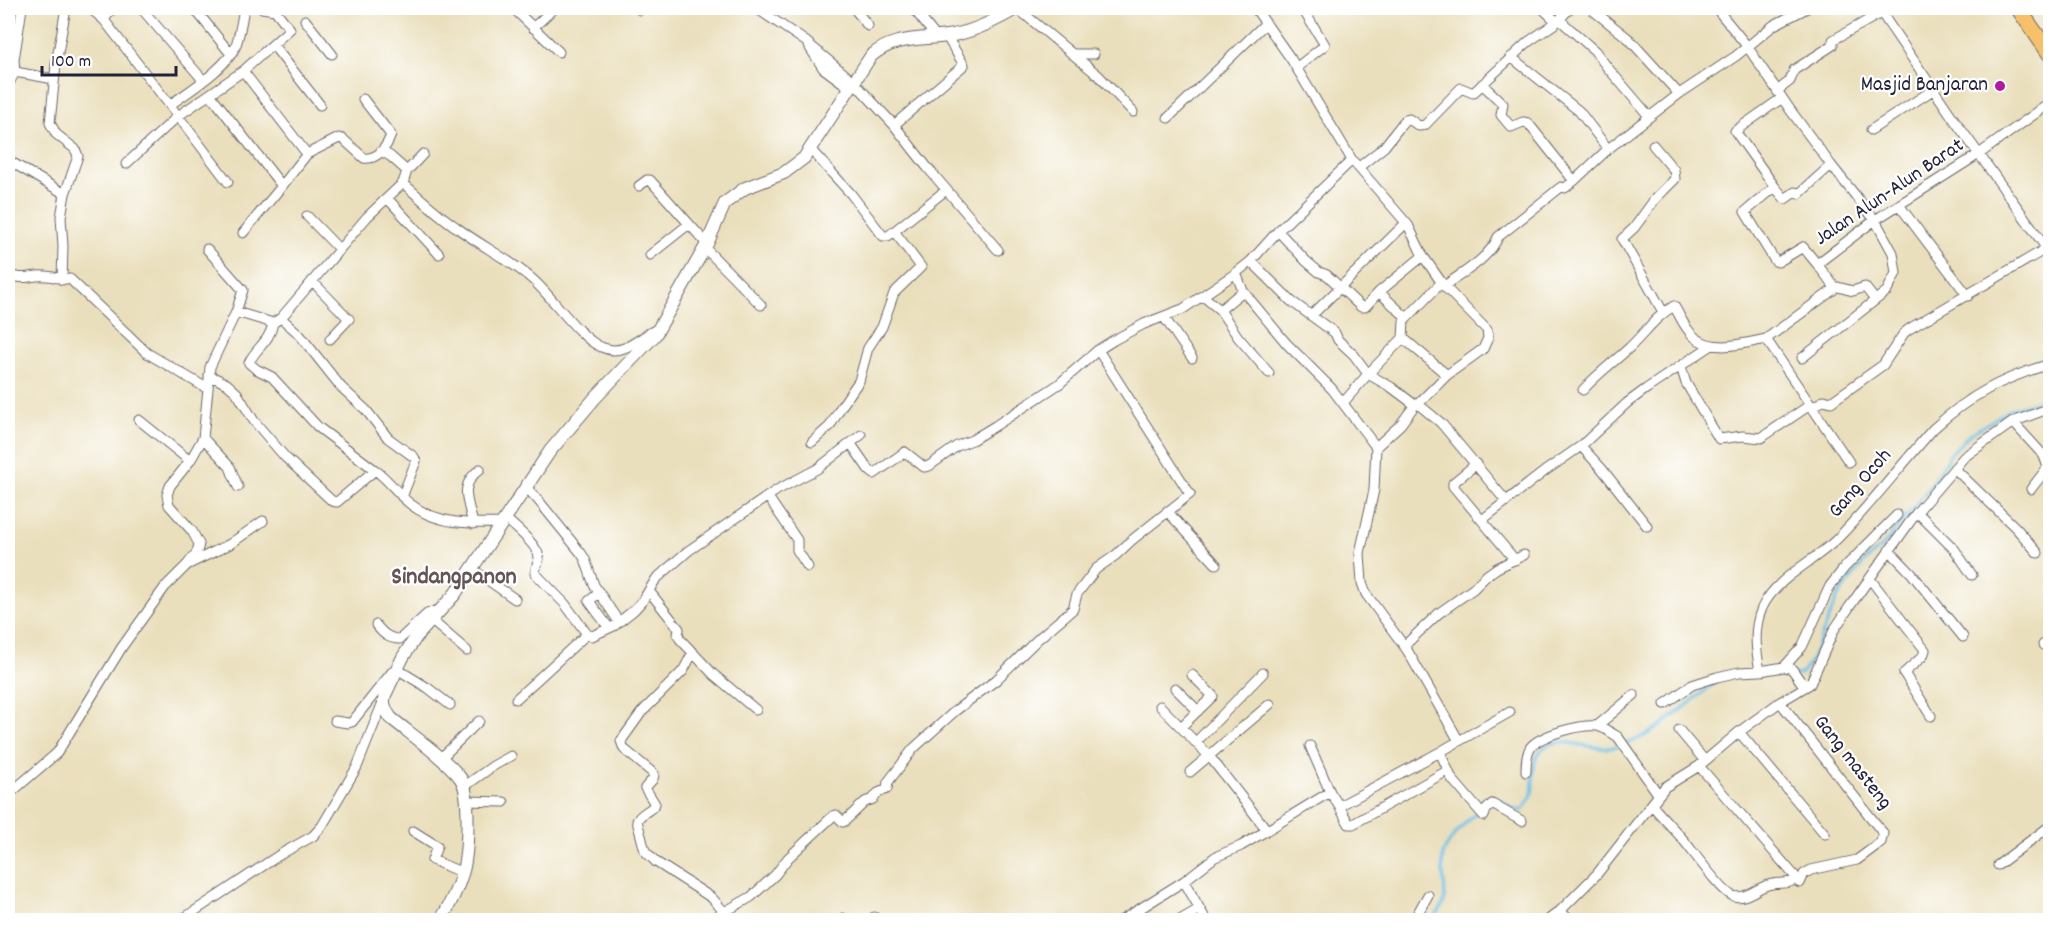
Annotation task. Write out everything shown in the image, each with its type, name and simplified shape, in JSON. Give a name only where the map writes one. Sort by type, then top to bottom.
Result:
[{"type":"main road","points":[[2018,8],[2048,45]]},
{"type":"street","points":[[62,280],[61,217],[65,194],[78,156],[75,149],[52,128],[50,123],[54,79],[66,8]]},
{"type":"street","points":[[90,8],[104,20],[228,182]]},
{"type":"street","points":[[104,20],[112,8]]},
{"type":"street","points":[[141,8],[203,80]]},
{"type":"street","points":[[194,8],[230,53]]},
{"type":"street","points":[[170,105],[203,80],[236,47],[244,8]]},
{"type":"street","points":[[262,8],[275,10],[290,28]]},
{"type":"street","points":[[513,8],[559,52]]},
{"type":"street","points":[[533,28],[554,8]]},
{"type":"street","points":[[756,8],[805,41],[894,125],[998,250]]},
{"type":"street","points":[[854,8],[868,26]]},
{"type":"street","points":[[894,125],[964,65],[942,37],[913,8]]},
{"type":"street","points":[[335,720],[352,722],[398,666],[431,620],[455,594],[550,451],[581,414],[655,335],[725,203],[745,188],[784,173],[804,158],[811,150],[844,79],[871,56],[886,45],[899,40],[942,37],[968,32],[1017,8],[1099,76],[1133,112]]},
{"type":"street","points":[[1255,8],[1296,68],[1355,163],[1406,223],[1423,256],[1443,285],[1487,330],[1488,338],[1483,349],[1447,375],[1376,447]]},
{"type":"street","points":[[1296,68],[1325,45],[1302,8]]},
{"type":"street","points":[[1542,8],[1592,48],[1649,116]]},
{"type":"street","points":[[851,444],[874,474],[905,452],[922,466],[929,466],[955,448],[995,426],[1059,384],[1098,350],[1144,324],[1183,309],[1236,273],[1251,261],[1278,231],[1355,163],[1384,147],[1407,119],[1419,126],[1425,125],[1461,88],[1472,94],[1511,57],[1558,21],[1570,8]]},
{"type":"street","points":[[1590,8],[1629,39],[1679,94]]},
{"type":"street","points":[[1716,8],[1747,46],[1831,165],[1875,220],[1893,253],[1896,273],[1887,291],[1802,358]]},
{"type":"street","points":[[1343,403],[1403,338],[1404,321],[1443,285],[1468,270],[1492,248],[1498,237],[1561,187],[1566,188],[1608,149],[1649,116],[1736,56],[1774,25],[1807,8]]},
{"type":"street","points":[[8,85],[14,60],[18,9]]},
{"type":"street","points":[[1681,367],[1686,383],[1719,439],[1743,436],[1761,438],[1811,406],[1824,400],[1831,402],[1883,365],[1909,329],[2049,250],[1933,90],[1880,10],[1833,39],[1833,45],[1794,70],[1791,81],[1780,95],[1735,131],[1786,199],[1795,192],[1799,194],[1831,165]]},
{"type":"street","points":[[126,164],[178,116],[243,71],[290,28],[307,19],[332,54]]},
{"type":"street","points":[[1168,118],[1266,23]]},
{"type":"street","points":[[273,45],[320,105]]},
{"type":"street","points":[[1072,54],[1094,54]]},
{"type":"street","points":[[1511,57],[1580,111],[1608,149]]},
{"type":"street","points":[[11,71],[54,79]]},
{"type":"street","points":[[243,71],[307,154]]},
{"type":"street","points":[[1482,84],[1503,104],[1500,113],[1511,128],[1523,122],[1528,123],[1574,181]]},
{"type":"street","points":[[1871,130],[1933,90]]},
{"type":"street","points":[[210,94],[282,186]]},
{"type":"street","points":[[243,233],[307,154],[339,138],[344,139],[364,159],[375,158],[390,135],[363,99]]},
{"type":"street","name":"Jalan Alun-Alun Barat","points":[[1834,286],[1817,264],[1875,220],[1979,154],[2050,103]]},
{"type":"street","points":[[1653,145],[1674,170],[1675,179],[1622,239],[1663,312]]},
{"type":"street","points":[[811,150],[851,194],[883,236],[888,236],[946,190]]},
{"type":"street","points":[[381,151],[407,171]]},
{"type":"street","points":[[423,154],[407,171],[403,183],[367,218],[312,281],[306,292],[277,320],[268,338],[249,363],[272,377],[318,428],[375,470],[402,497],[424,512],[468,524],[505,521],[530,541],[539,558],[535,573],[565,604],[587,634],[592,636],[620,622],[634,610],[656,579],[680,557],[768,497],[817,470],[861,435]]},
{"type":"street","points":[[8,160],[65,194]]},
{"type":"street","points":[[639,186],[650,180],[761,305]]},
{"type":"street","points":[[403,183],[454,226],[534,280],[572,323],[599,346],[621,350],[658,329]]},
{"type":"street","points":[[1775,187],[1745,211],[1746,216],[1777,262],[1803,247],[1817,264]]},
{"type":"street","points":[[387,198],[439,254]]},
{"type":"street","points":[[1899,205],[1968,296]]},
{"type":"street","points":[[307,216],[339,249]]},
{"type":"street","points":[[1312,315],[1406,223]]},
{"type":"street","points":[[650,255],[690,225]]},
{"type":"street","points":[[812,442],[830,426],[859,381],[868,348],[882,327],[894,293],[921,267],[894,231]]},
{"type":"street","points":[[1278,231],[1306,261],[1319,272],[1327,275],[1362,307],[1365,307],[1379,292],[1423,256]]},
{"type":"street","points":[[8,795],[57,753],[122,647],[165,588],[197,552],[198,544],[192,531],[169,505],[167,495],[170,486],[190,461],[203,438],[210,367],[236,312],[243,290],[207,249]]},
{"type":"street","points":[[1251,261],[1291,301],[1335,333],[1338,340],[1354,355],[1368,374],[1417,404],[1441,423],[1506,501]]},
{"type":"street","points":[[1236,273],[1243,291],[1287,344],[1343,403],[1376,447],[1371,511],[1360,553],[1362,584],[1366,594],[1404,646],[1459,741]]},
{"type":"street","points":[[8,274],[17,278],[45,275],[62,280],[70,279],[147,353],[208,388]]},
{"type":"street","points":[[312,281],[349,319],[330,339]]},
{"type":"street","points":[[1583,390],[1601,371],[1630,347],[1663,312],[1674,306],[1690,333],[1712,345],[1737,346],[1766,339],[1833,290],[1834,286],[1852,291],[1865,287],[1875,300]]},
{"type":"street","points":[[1220,310],[1243,291]]},
{"type":"street","points":[[1379,292],[1407,318]]},
{"type":"street","points":[[1203,296],[1220,310],[1238,337],[1269,373]]},
{"type":"street","points":[[236,312],[277,320],[299,333],[341,387],[366,410],[388,438],[414,457],[416,461],[402,497]]},
{"type":"street","points":[[1164,317],[1192,358]]},
{"type":"street","points":[[1403,338],[1447,375]]},
{"type":"street","points":[[1766,339],[1849,462]]},
{"type":"street","points":[[1482,520],[1581,446],[1627,403],[1712,345]]},
{"type":"street","points":[[710,921],[751,897],[776,875],[788,858],[833,816],[845,821],[865,802],[873,800],[878,793],[886,790],[893,776],[913,749],[955,711],[996,680],[1073,609],[1077,594],[1096,569],[1190,494],[1098,350]]},
{"type":"street","name":"Gang Ocoh","points":[[1760,672],[1755,646],[1757,622],[1762,608],[1778,586],[1838,538],[1946,417],[1965,402],[2000,381],[2050,364]]},
{"type":"street","points":[[209,375],[227,384],[237,393],[254,421],[332,501],[337,502],[375,470]]},
{"type":"street","points":[[1548,921],[1597,874],[1652,805],[1658,794],[1674,780],[1702,764],[1739,732],[1805,683],[1834,630],[1889,550],[1917,512],[1964,457],[2013,422],[2050,408]]},
{"type":"street","points":[[139,420],[190,461]]},
{"type":"street","points":[[2013,422],[2044,456],[2047,463],[2048,467],[2031,489]]},
{"type":"street","points":[[203,438],[230,467],[238,487]]},
{"type":"street","points":[[1581,446],[1647,526]]},
{"type":"street","points":[[1404,646],[1439,613],[1473,589],[1487,575],[1520,558],[1482,520],[1453,486],[1453,483],[1476,464]]},
{"type":"street","points":[[1954,468],[2016,528],[2038,554]]},
{"type":"street","points":[[468,524],[466,483],[480,469]]},
{"type":"street","points":[[525,487],[581,553],[594,585],[620,622]]},
{"type":"street","points":[[768,497],[797,540],[797,550],[808,567]]},
{"type":"street","points":[[1167,511],[1216,564]]},
{"type":"street","points":[[1917,512],[1955,550],[1972,575]]},
{"type":"street","points":[[1665,704],[1692,685],[1739,672],[1788,668],[1802,647],[1830,586],[1845,567],[1897,515]]},
{"type":"street","points":[[187,565],[230,544],[263,521]]},
{"type":"street","points":[[1889,550],[1912,574],[1963,637]]},
{"type":"street","points":[[472,569],[515,599]]},
{"type":"street","points":[[1870,579],[1925,650],[1923,656],[1905,673],[1931,716]]},
{"type":"street","points":[[649,591],[680,629],[678,635],[680,639],[713,674],[756,710]]},
{"type":"street","points":[[599,593],[589,602],[609,628]]},
{"type":"street","points":[[376,625],[385,635],[393,639],[400,639],[427,615],[441,609]]},
{"type":"street","points":[[431,620],[467,651]]},
{"type":"street","points":[[516,699],[587,634]]},
{"type":"street","points":[[693,652],[683,671],[641,713],[621,741],[624,749],[654,774],[653,779],[645,788],[655,804],[638,817],[637,821],[645,851],[656,861],[712,898],[725,913]]},
{"type":"street","points":[[181,921],[281,854],[313,836],[322,826],[357,767],[387,687],[398,666]]},
{"type":"street","points":[[398,666],[450,705]]},
{"type":"street","points":[[1788,668],[1805,683]]},
{"type":"street","points":[[1196,742],[1263,673]]},
{"type":"street","points":[[1181,727],[1213,696],[1192,675]]},
{"type":"street","points":[[1176,688],[1197,711]]},
{"type":"street","points":[[1597,726],[1634,695]]},
{"type":"street","points":[[383,702],[391,718],[440,759],[461,779],[465,786],[467,844],[463,873],[441,921]]},
{"type":"street","name":"Gang masteng","points":[[1780,702],[1883,833],[1883,839],[1857,860],[1811,870],[1804,874],[1800,882]]},
{"type":"street","points":[[1190,772],[1270,704]]},
{"type":"street","points":[[1160,706],[1210,757],[1267,830]]},
{"type":"street","points":[[1339,806],[1510,712]]},
{"type":"street","points":[[440,759],[479,721]]},
{"type":"street","points":[[1526,772],[1526,760],[1530,749],[1548,734],[1597,726],[1609,730],[1618,737],[1658,794]]},
{"type":"street","points":[[1678,730],[1702,764],[1800,882]]},
{"type":"street","points":[[1739,732],[1825,834]]},
{"type":"street","points":[[1310,746],[1330,792],[1349,824],[1353,824],[1447,771]]},
{"type":"street","points":[[1440,752],[1447,771],[1458,788],[1484,816],[1492,804],[1522,821]]},
{"type":"street","points":[[465,786],[511,756]]},
{"type":"street","points":[[1122,921],[1137,917],[1215,857],[1241,846],[1330,792]]},
{"type":"street","points":[[467,801],[504,802]]},
{"type":"street","points":[[1652,805],[1730,895],[1740,897],[1772,884],[1789,883],[1795,880],[1800,882]]},
{"type":"street","points":[[1998,865],[2050,826]]},
{"type":"street","points":[[412,831],[437,846],[432,860],[463,873]]},
{"type":"street","points":[[1184,881],[1206,921]]},
{"type":"street","points":[[1414,921],[1428,895]]},
{"type":"street","points":[[1180,921],[1199,909]]},
{"type":"street","points":[[1560,911],[1570,921]]},
{"type":"waterway","points":[[1772,673],[1785,673],[1791,677],[1802,673],[1811,661],[1838,596],[1864,562],[1882,547],[1932,484],[1951,453],[1970,434],[2011,409],[2050,398]]},
{"type":"waterway","points":[[1734,678],[1748,676]]},
{"type":"waterway","points":[[1431,920],[1439,912],[1445,897],[1442,865],[1443,855],[1450,841],[1473,815],[1495,797],[1515,810],[1523,810],[1532,794],[1535,761],[1548,745],[1562,742],[1607,748],[1630,742],[1670,719],[1718,681]]},
{"type":"place","name":"Masjid Banjaran","points":[[2000,86]]},
{"type":"district","name":"Sindangpanon","points":[[454,578]]}]
